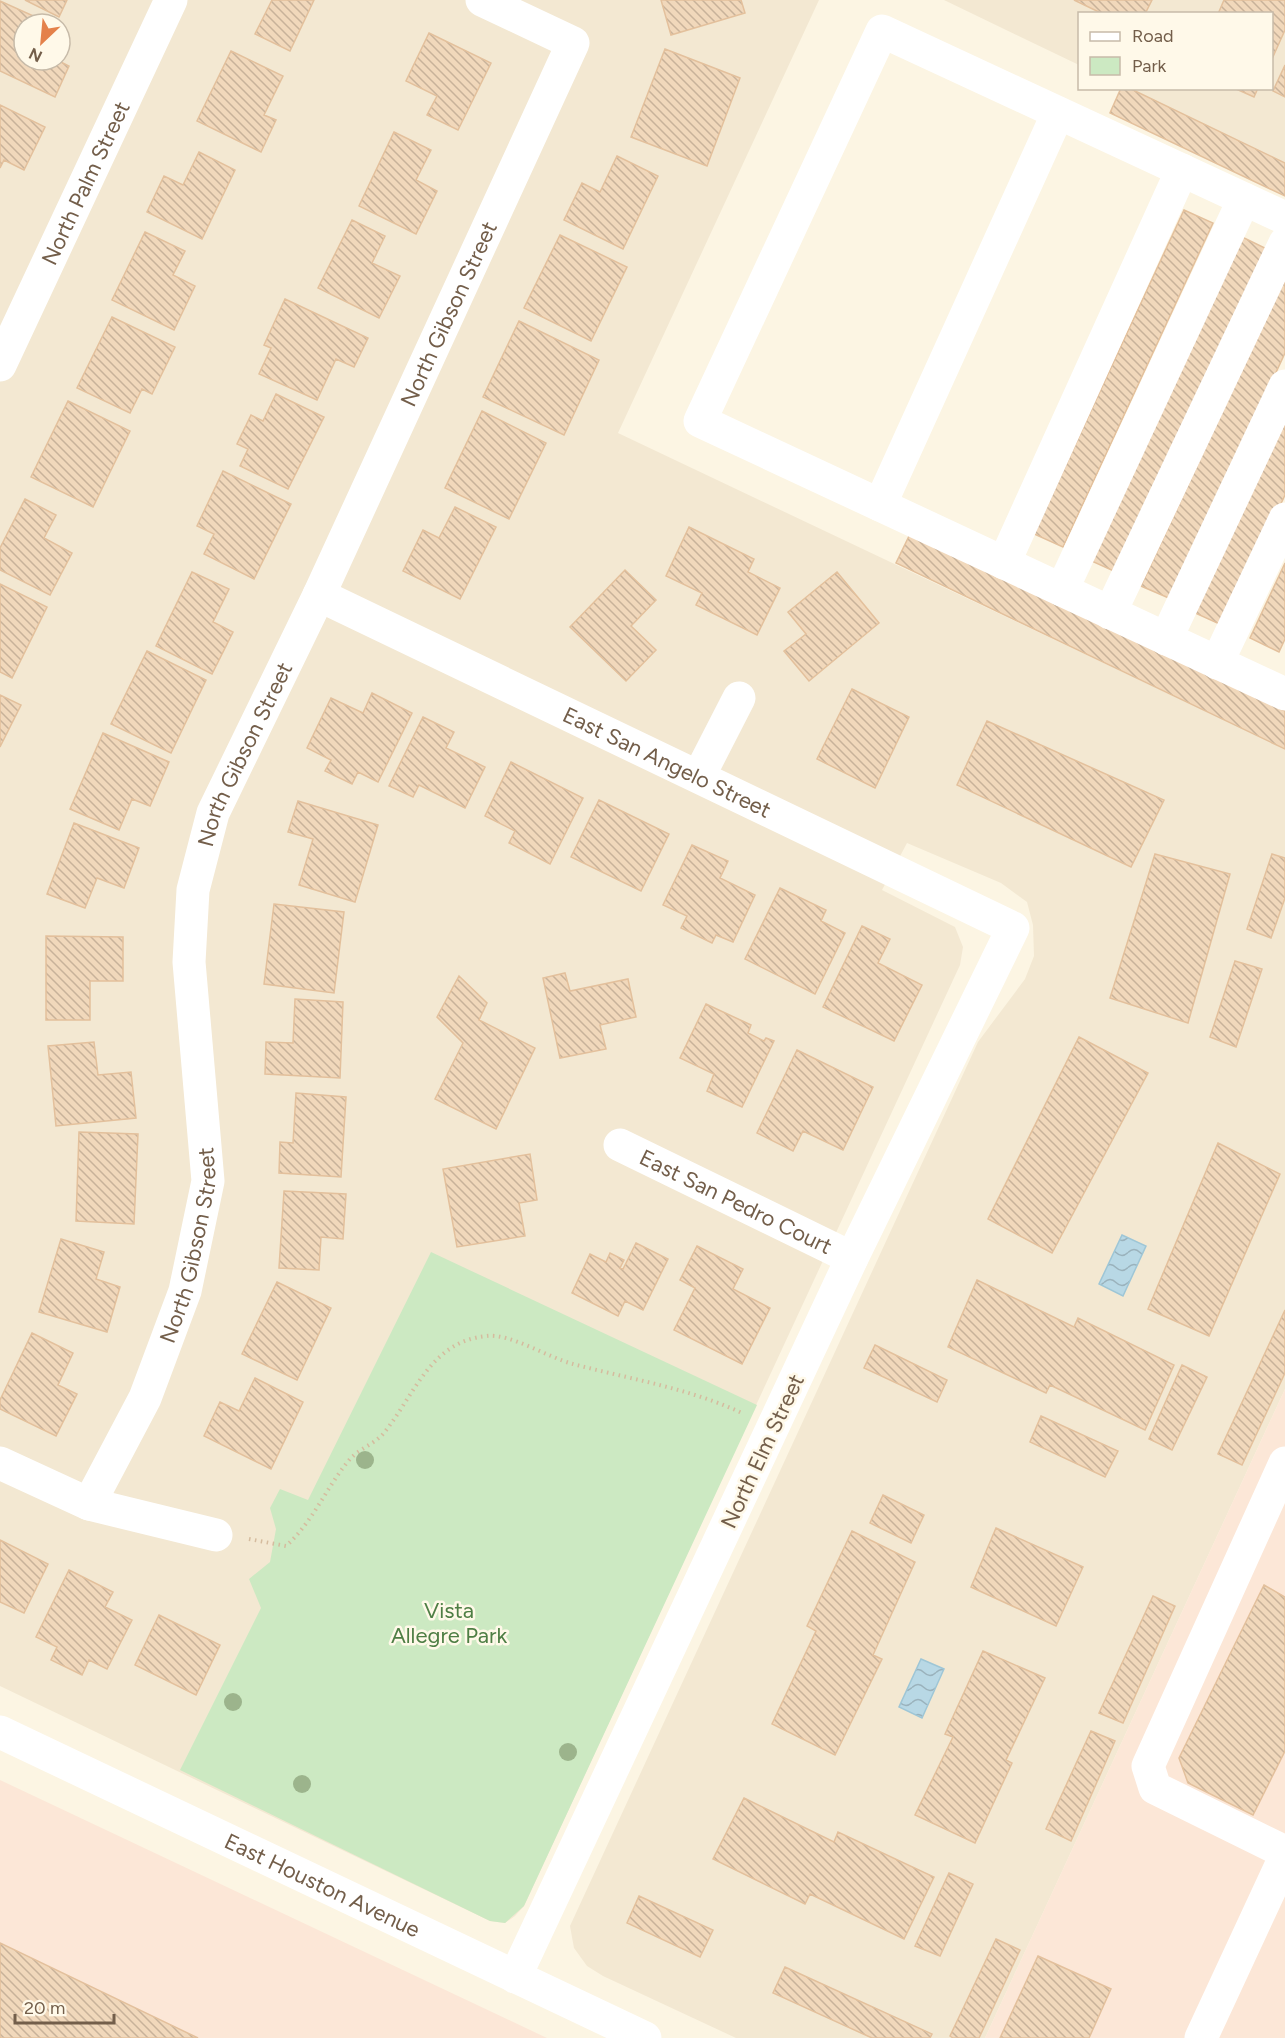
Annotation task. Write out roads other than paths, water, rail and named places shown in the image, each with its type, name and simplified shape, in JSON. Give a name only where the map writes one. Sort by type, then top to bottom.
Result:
[{"type":"street","name":"North Palm Street","points":[[0,365],[171,0]]},
{"type":"street","name":"North Gibson Street","points":[[89,1504],[145,1398],[185,1291],[208,1181],[189,962],[193,890],[213,813],[319,595],[573,43],[482,0]]},
{"type":"street","points":[[1282,684],[1217,663],[700,420],[882,31],[1285,218]]},
{"type":"street","points":[[880,505],[1058,113]]},
{"type":"street","points":[[1004,563],[1182,170]]},
{"type":"street","points":[[1062,590],[1244,199]]},
{"type":"street","points":[[1110,612],[1285,243]]},
{"type":"street","points":[[1166,639],[1285,386]]},
{"type":"street","points":[[1217,663],[1285,519]]},
{"type":"street","name":"East San Angelo Street","points":[[319,595],[1013,928]]},
{"type":"street","points":[[699,776],[739,698]]},
{"type":"street","name":"North Elm Street","points":[[515,1977],[852,1258],[1013,928]]},
{"type":"street","name":"East San Pedro Court","points":[[620,1144],[852,1258]]},
{"type":"street","points":[[0,1463],[89,1504],[216,1535]]},
{"type":"street","points":[[1285,1464],[1148,1766],[1155,1788],[1285,1852]]},
{"type":"street","name":"East Houston Avenue","points":[[0,1732],[645,2038]]},
{"type":"street","points":[[1201,2038],[1285,1857]]},
{"type":"water","points":[[1122,1235],[1146,1246],[1123,1296],[1099,1284]]},
{"type":"water","points":[[921,1659],[944,1669],[922,1718],[899,1707]]},
{"type":"park label","name":"Vista Allegre Park","points":[[449,1622]]}]
